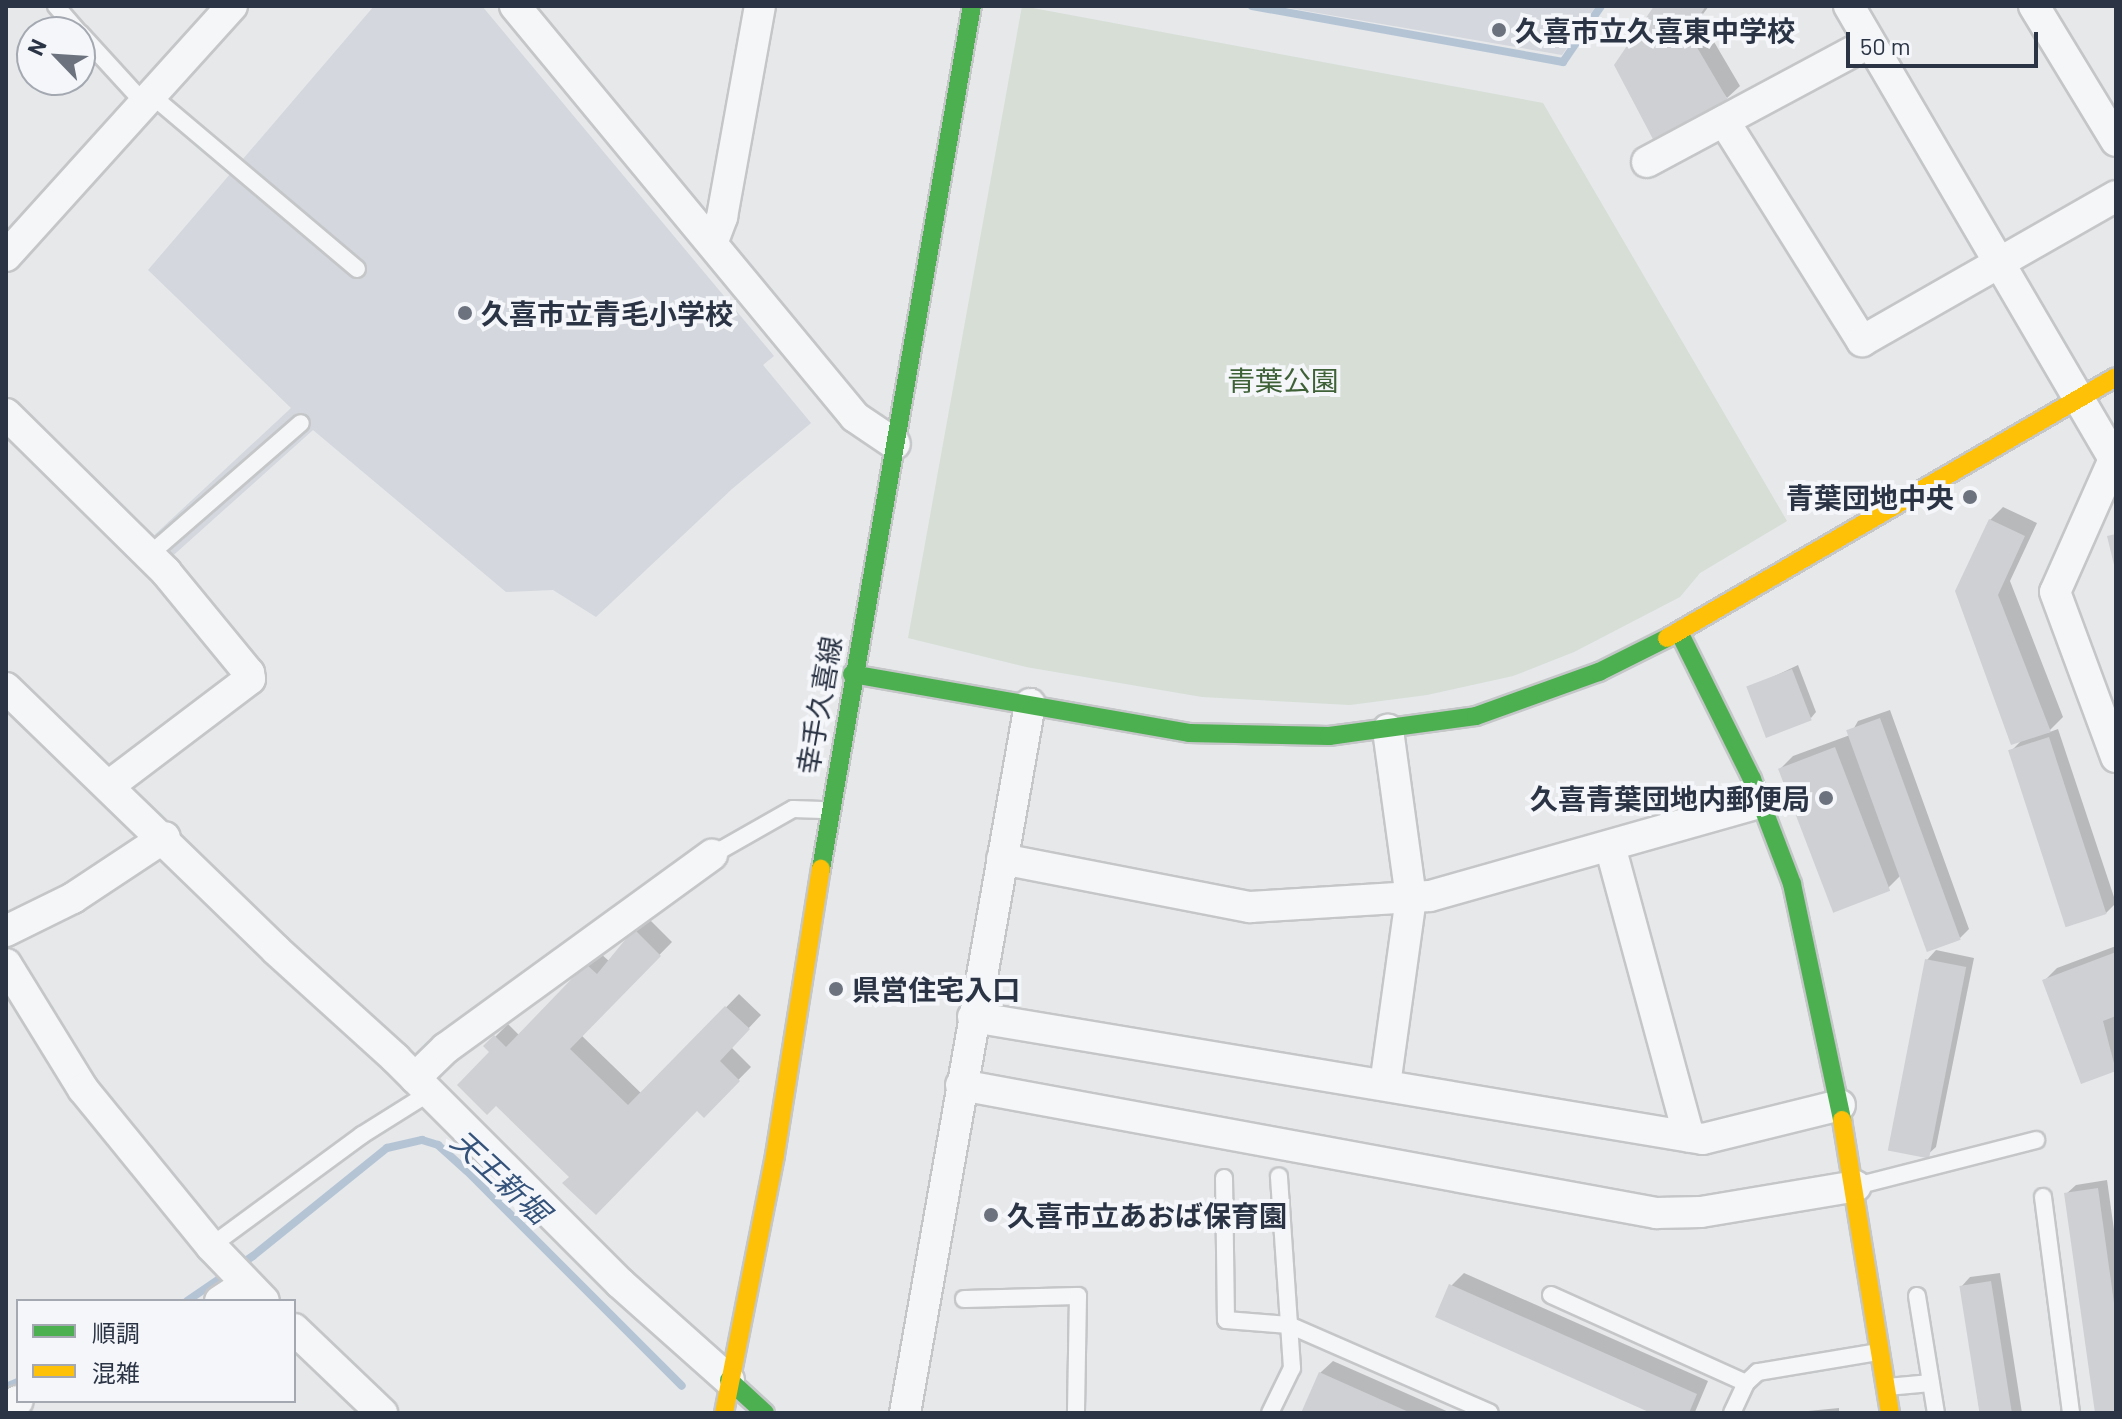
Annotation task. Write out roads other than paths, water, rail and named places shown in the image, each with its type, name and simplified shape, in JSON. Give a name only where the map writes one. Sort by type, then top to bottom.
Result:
[{"type":"street","points":[[6,256],[232,6]]},
{"type":"street","points":[[515,6],[713,241],[855,417],[895,444]]},
{"type":"street","points":[[713,241],[722,217],[760,6]]},
{"type":"street","name":"幸手久喜線","points":[[724,1413],[775,1155],[852,674],[972,6]]},
{"type":"street","points":[[1849,6],[2002,261],[2115,458],[2055,592],[2116,757]]},
{"type":"street","points":[[2034,6],[2116,141]]},
{"type":"street","points":[[1647,162],[1869,43]]},
{"type":"street","points":[[1724,121],[1862,341],[2116,196]]},
{"type":"street","points":[[852,674],[1189,733],[1329,736],[1476,716],[1535,698],[1679,632],[2116,377]]},
{"type":"street","points":[[6,414],[149,555],[242,661],[250,679],[110,785]]},
{"type":"street","points":[[1679,632],[1762,802],[1792,884],[1856,1186],[1890,1413]]},
{"type":"street","points":[[6,688],[165,837],[287,961],[422,1086],[620,1283],[765,1413]]},
{"type":"street","points":[[905,1413],[1030,704]]},
{"type":"street","points":[[1385,1085],[1411,898],[1388,730]]},
{"type":"street","points":[[1002,859],[1250,907],[1411,898],[1762,802]]},
{"type":"street","points":[[6,931],[73,898],[165,837]]},
{"type":"street","points":[[1610,846],[1689,1136]]},
{"type":"street","points":[[422,1086],[446,1048],[712,855]]},
{"type":"street","points":[[6,964],[83,1089],[238,1274],[221,1299]]},
{"type":"street","points":[[973,1017],[1703,1139],[1840,1105]]},
{"type":"street","points":[[961,1085],[1656,1213],[1701,1212],[1856,1186]]},
{"type":"street","points":[[296,1331],[382,1413]]},
{"type":"lane","points":[[96,48],[147,98],[357,269]]},
{"type":"lane","points":[[149,555],[301,423]]},
{"type":"lane","points":[[712,855],[793,809],[830,810]]},
{"type":"lane","points":[[238,1274],[362,1135],[422,1086]]},
{"type":"lane","points":[[1856,1186],[2036,1140]]},
{"type":"lane","points":[[1270,1413],[1292,1368],[1279,1176]]},
{"type":"lane","points":[[1224,1178],[1226,1320],[1289,1325],[1490,1413]]},
{"type":"lane","points":[[2043,1197],[2071,1413]]},
{"type":"lane","points":[[1551,1295],[1746,1383]]},
{"type":"lane","points":[[964,1299],[1078,1296],[1076,1413]]},
{"type":"lane","points":[[1917,1296],[1936,1413]]},
{"type":"lane","points":[[1732,1413],[1746,1383],[1774,1367],[1880,1352]]},
{"type":"lane","points":[[1886,1387],[1931,1383]]},
{"type":"waterway","points":[[1252,6],[1563,62],[1601,6]]},
{"type":"waterway","name":"天王新堀","points":[[190,1299],[253,1256],[387,1148],[422,1140],[438,1145],[466,1170],[682,1386]]},
{"type":"waterway","name":"天王新堀","points":[[6,1387],[16,1383]]},
{"type":"place","name":"久喜市立久喜東中学校","points":[[1499,30]]},
{"type":"place","name":"久喜市立青毛小学校","points":[[465,313]]},
{"type":"place","name":"青葉団地中央","points":[[1970,497]]},
{"type":"place","name":"久喜青葉団地内郵便局","points":[[1826,798]]},
{"type":"place","name":"県営住宅入口","points":[[836,989]]},
{"type":"place","name":"久喜市立あおば保育園","points":[[991,1215]]},
{"type":"park label","name":"青葉公園","points":[[1283,380]]}]
